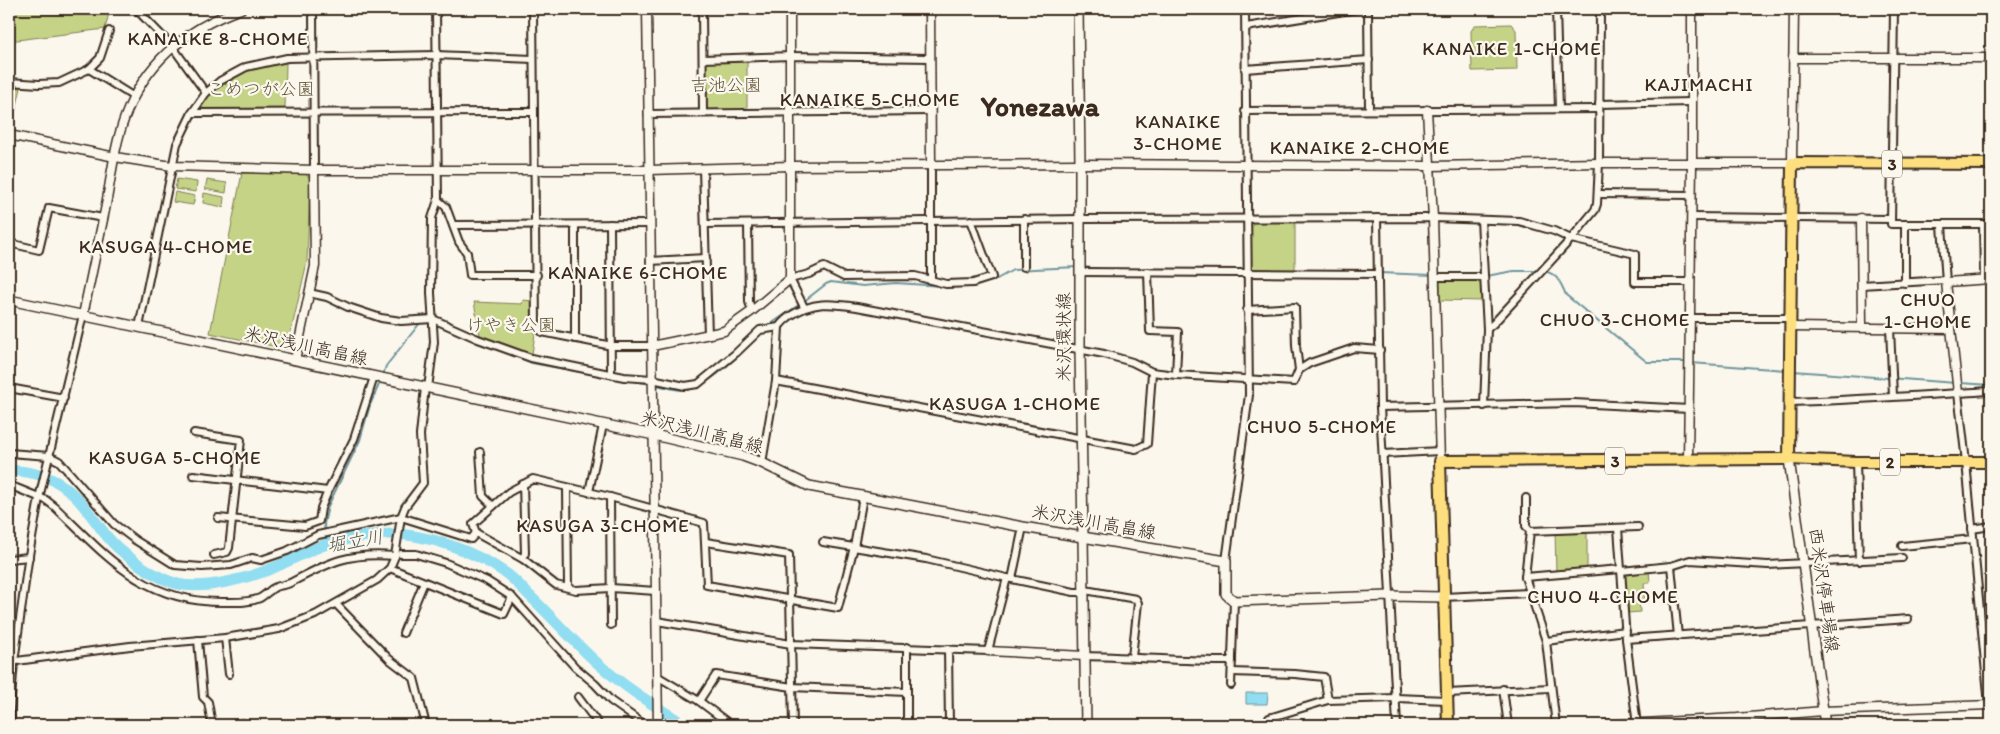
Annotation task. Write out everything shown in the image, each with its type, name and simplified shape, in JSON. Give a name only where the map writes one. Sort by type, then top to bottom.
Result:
[{"type":"main road","name":"米沢環状線","points":[[1078,9],[1080,350],[1086,725]]},
{"type":"main road","name":"3","points":[[1792,163],[1991,164]]},
{"type":"main road","points":[[1789,459],[1792,163]]},
{"type":"main road","name":"米沢浅川高畠線","points":[[9,300],[374,376],[743,456],[809,486],[1023,527],[1226,562]]},
{"type":"main road","name":"3","points":[[1440,456],[1688,461],[1789,459]]},
{"type":"main road","points":[[1440,456],[1448,725]]},
{"type":"main road","name":"2","points":[[1789,459],[1856,462],[1991,462]]},
{"type":"main road","name":"西米沢停車場線","points":[[1789,459],[1825,725]]},
{"type":"main road","points":[[1226,562],[1226,594],[1234,601],[1390,596],[1444,597]]},
{"type":"street","points":[[136,9],[172,46],[206,92]]},
{"type":"street","points":[[11,725],[12,662],[39,498],[83,315],[120,133],[134,96],[148,75],[172,46],[200,26],[241,9]]},
{"type":"street","points":[[295,360],[315,266],[313,9]]},
{"type":"street","points":[[12,662],[130,646],[225,638],[278,629],[315,615],[336,604],[377,580],[390,568],[397,554],[400,517],[423,483],[420,435],[435,328],[431,293],[432,218],[438,200],[436,170],[436,9]]},
{"type":"street","points":[[533,9],[536,325],[542,332],[612,346],[652,346],[708,335],[724,331],[790,279],[824,267],[844,277],[915,276],[946,284],[973,283],[992,277],[971,220]]},
{"type":"street","points":[[647,9],[658,725]]},
{"type":"street","points":[[702,9],[703,113]]},
{"type":"street","points":[[790,9],[790,279],[804,307]]},
{"type":"street","points":[[930,9],[932,280]]},
{"type":"street","points":[[1226,562],[1249,395],[1246,310],[1245,9]]},
{"type":"street","points":[[1246,27],[1357,9]]},
{"type":"street","points":[[1368,9],[1369,110]]},
{"type":"street","points":[[1556,9],[1559,109]]},
{"type":"street","points":[[1487,329],[1595,210],[1598,194],[1599,163],[1600,9]]},
{"type":"street","points":[[1688,461],[1692,9]]},
{"type":"street","points":[[9,135],[115,157],[172,166],[314,170],[649,170],[790,166],[1080,164],[1429,166],[1599,163],[1792,163],[1794,9]]},
{"type":"street","points":[[1894,9],[1890,164],[1891,224],[1991,224]]},
{"type":"street","points":[[9,82],[59,83],[89,69],[100,58],[109,31]]},
{"type":"street","points":[[139,327],[172,166],[182,131],[206,92],[220,81],[246,67],[279,59],[436,56],[533,58]]},
{"type":"street","points":[[703,59],[791,56],[930,58]]},
{"type":"street","points":[[1793,58],[1991,58]]},
{"type":"street","points":[[1245,69],[1369,60]]},
{"type":"street","points":[[89,69],[134,96]]},
{"type":"street","points":[[1246,111],[1559,109],[1691,102]]},
{"type":"street","points":[[1383,454],[1440,456],[1433,218],[1427,110]]},
{"type":"street","points":[[648,114],[931,111]]},
{"type":"street","points":[[192,113],[534,112]]},
{"type":"street","points":[[703,169],[708,335]]},
{"type":"street","points":[[1598,194],[1691,195]]},
{"type":"street","points":[[438,200],[446,207],[459,242],[467,253],[470,275],[537,275]]},
{"type":"street","points":[[9,243],[40,250],[49,208],[104,218]]},
{"type":"street","points":[[1691,217],[1890,219]]},
{"type":"street","points":[[706,224],[791,224],[931,220],[1247,218],[1433,218],[1519,221],[1554,231],[1570,239],[1635,254],[1635,282],[1690,282]]},
{"type":"street","points":[[1377,218],[1380,407],[1397,725]]},
{"type":"street","points":[[1861,218],[1862,327]]},
{"type":"street","points":[[1024,219],[1024,267]]},
{"type":"street","points":[[1481,220],[1487,329],[1484,406]]},
{"type":"street","points":[[610,224],[611,374]]},
{"type":"street","points":[[453,225],[650,224]]},
{"type":"street","points":[[748,224],[749,302],[752,310]]},
{"type":"street","points":[[1905,224],[1905,283]]},
{"type":"street","points":[[1861,284],[1988,279],[1983,224]]},
{"type":"street","points":[[575,225],[575,339]]},
{"type":"street","points":[[1606,725],[1737,718],[1823,710],[1990,705],[1946,281],[1942,225]]},
{"type":"street","points":[[650,261],[706,258]]},
{"type":"street","points":[[1080,272],[1378,274]]},
{"type":"street","points":[[1148,272],[1150,331],[1178,332],[1176,376]]},
{"type":"street","points":[[1435,277],[1484,277]]},
{"type":"street","points":[[310,293],[327,296],[348,307],[381,318],[401,321],[434,320],[478,339],[531,358],[685,386],[698,384],[736,353],[760,330],[779,327]]},
{"type":"street","points":[[762,463],[776,381],[779,327],[781,322],[804,307],[819,304],[858,307],[1080,350],[1132,362],[1152,372],[1176,376],[1294,382],[1299,370],[1295,307],[1246,310]]},
{"type":"street","points":[[1690,318],[1862,327],[1951,329]]},
{"type":"street","points":[[1890,328],[1893,396]]},
{"type":"street","points":[[1299,370],[1310,363],[1345,350],[1354,348],[1380,350]]},
{"type":"street","points":[[776,381],[1136,449],[1147,444],[1152,372]]},
{"type":"street","points":[[218,518],[304,526],[319,520],[321,508],[328,491],[354,439],[374,376]]},
{"type":"street","points":[[9,388],[64,398]]},
{"type":"street","points":[[1791,402],[1991,391]]},
{"type":"street","points":[[1380,407],[1574,403],[1689,409]]},
{"type":"street","points":[[589,492],[603,425]]},
{"type":"street","points":[[194,433],[242,440],[230,548],[227,552],[214,556]]},
{"type":"street","points":[[480,452],[483,496],[493,506]]},
{"type":"street","points":[[9,453],[49,456],[59,461],[114,524],[135,540],[175,565],[202,567],[230,565],[252,558],[261,560],[287,551],[318,535],[400,517],[471,539],[476,533]]},
{"type":"street","points":[[1856,462],[1859,562]]},
{"type":"street","points":[[193,475],[328,491]]},
{"type":"street","points":[[656,591],[611,588],[576,590],[556,585],[523,559],[476,533],[473,524],[509,492],[533,479],[610,497],[704,523],[707,585],[838,608],[854,547],[863,497]]},
{"type":"street","points":[[523,484],[525,553],[523,559]]},
{"type":"street","points":[[9,485],[56,507],[115,565],[136,578],[178,598],[205,602],[237,602],[258,599],[274,587],[285,586],[331,562],[354,556],[416,554],[446,563],[487,581],[512,596],[575,667],[616,705],[645,725]]},
{"type":"street","points":[[567,488],[568,587]]},
{"type":"street","points":[[610,497],[611,625]]},
{"type":"street","points":[[1526,498],[1526,526],[1530,531],[1525,577],[1546,641],[1556,725]]},
{"type":"street","points":[[1972,529],[1991,526]]},
{"type":"street","points":[[988,651],[1023,527]]},
{"type":"street","points":[[1618,528],[1626,639],[1637,724]]},
{"type":"street","points":[[1530,531],[1638,528]]},
{"type":"street","points":[[1902,546],[1973,539]]},
{"type":"street","points":[[706,542],[789,555],[793,725]]},
{"type":"street","points":[[823,542],[926,559],[1074,592],[1085,591],[1136,599],[1138,603],[1132,657]]},
{"type":"street","points":[[9,559],[29,557]]},
{"type":"street","points":[[1525,577],[1671,566],[1690,560],[1768,565],[1859,562],[1902,558]]},
{"type":"street","points":[[1671,566],[1678,636]]},
{"type":"street","points":[[390,568],[504,614],[512,596]]},
{"type":"street","points":[[403,633],[424,582]]},
{"type":"street","points":[[1444,597],[1529,593]]},
{"type":"street","points":[[1231,685],[1234,601]]},
{"type":"street","points":[[336,604],[389,660],[414,678],[426,725]]},
{"type":"street","points":[[1626,639],[1908,619]]},
{"type":"street","points":[[657,621],[791,644],[906,647],[1183,661],[1232,661]]},
{"type":"street","points":[[1546,641],[1626,631]]},
{"type":"street","points":[[225,638],[229,674]]},
{"type":"street","points":[[198,640],[203,697],[208,702],[212,725]]},
{"type":"street","points":[[906,647],[907,725]]},
{"type":"street","points":[[948,649],[949,725]]},
{"type":"street","points":[[1232,672],[1324,677],[1328,700]]},
{"type":"street","points":[[699,701],[716,674],[792,687],[907,692]]},
{"type":"street","points":[[658,676],[699,701],[732,725]]},
{"type":"street","points":[[1269,718],[1328,700],[1447,696],[1503,689],[1551,688]]},
{"type":"street","points":[[1503,689],[1508,725]]},
{"type":"street","points":[[578,697],[599,725]]},
{"type":"street","points":[[232,725],[243,723],[244,725]]},
{"type":"green space","points":[[9,9],[110,9],[105,29],[9,41]]},
{"type":"green space","points":[[1511,24],[1516,30],[1517,70],[1472,71],[1471,31],[1475,25]]},
{"type":"green space","name":"吉池公園","points":[[747,59],[747,111],[705,111],[705,60]]},
{"type":"green space","name":"こめつが公園","points":[[286,62],[285,110],[204,112],[201,105],[218,87],[228,80],[261,66]]},
{"type":"green space","points":[[9,87],[21,88],[12,127],[9,126]]},
{"type":"green space","points":[[242,173],[305,174],[310,178],[307,262],[287,349],[210,333]]},
{"type":"green space","points":[[177,179],[197,182],[196,192],[175,189]]},
{"type":"green space","points":[[207,180],[227,183],[226,193],[205,189]]},
{"type":"green space","points":[[175,192],[195,196],[193,205],[173,202]]},
{"type":"green space","points":[[204,193],[224,197],[223,207],[203,203]]},
{"type":"green space","points":[[1251,220],[1295,220],[1295,271],[1250,271]]},
{"type":"green space","points":[[1440,279],[1482,279],[1483,301],[1440,300]]},
{"type":"green space","name":"けやき公園","points":[[523,300],[533,301],[535,334],[532,354],[480,336],[474,302],[522,304]]},
{"type":"green space","points":[[1555,531],[1587,531],[1587,570],[1556,573]]},
{"type":"green space","points":[[1649,570],[1650,583],[1644,583],[1645,600],[1639,601],[1640,612],[1628,613],[1625,576],[1631,571]]},
{"type":"green space","points":[[1214,721],[1252,723],[1252,725],[1214,725]]},
{"type":"water","points":[[1246,693],[1268,693],[1267,704],[1246,704]]},
{"type":"waterway","points":[[976,285],[995,280],[1013,270],[1078,267]]},
{"type":"waterway","points":[[1083,267],[1101,269]]},
{"type":"waterway","points":[[1486,276],[1514,271],[1538,271]]},
{"type":"waterway","points":[[1543,271],[1555,276],[1566,295],[1647,362],[1686,362]]},
{"type":"waterway","points":[[1379,273],[1432,275]]},
{"type":"waterway","points":[[803,302],[831,282],[863,286],[896,283],[942,286]]},
{"type":"waterway","points":[[768,326],[800,304]]},
{"type":"waterway","points":[[383,375],[386,366],[420,323],[423,323]]},
{"type":"waterway","points":[[655,385],[682,390],[700,385],[721,371],[754,340]]},
{"type":"waterway","points":[[512,354],[532,363],[619,379]]},
{"type":"waterway","points":[[1691,363],[1786,370]]},
{"type":"waterway","points":[[1793,371],[1956,383]]},
{"type":"waterway","points":[[325,531],[324,524],[328,506],[360,440],[370,405],[381,380]]},
{"type":"waterway","points":[[633,381],[651,384]]},
{"type":"waterway","points":[[1960,383],[1991,385]]},
{"type":"waterway","name":"堀立川","points":[[9,470],[38,474],[64,486],[79,500],[111,541],[125,554],[142,567],[161,577],[189,586],[216,584],[245,577],[271,569],[316,548],[337,541],[388,534],[419,537],[451,545],[481,558],[507,574],[616,679],[685,725]]},
{"type":"waterway","name":"堀立川","points":[[326,536],[328,543]]},
{"type":"district","name":"KANAIKE 8-CHOME","points":[[218,38]]},
{"type":"district","name":"KANAIKE 1-CHOME","points":[[1512,48]]},
{"type":"district","name":"KAJIMACHI","points":[[1699,84]]},
{"type":"district","name":"KANAIKE 5-CHOME","points":[[870,99]]},
{"type":"district","name":"Yonezawa","points":[[1040,106]]},
{"type":"district","name":"KANAIKE 3-CHOME","points":[[1178,132]]},
{"type":"district","name":"KANAIKE 2-CHOME","points":[[1360,147]]},
{"type":"district","name":"KASUGA 4-CHOME","points":[[166,246]]},
{"type":"district","name":"KANAIKE 6-CHOME","points":[[638,272]]},
{"type":"district","name":"CHUO 1-CHOME","points":[[1928,310]]},
{"type":"district","name":"CHUO 3-CHOME","points":[[1615,319]]},
{"type":"district","name":"KASUGA 1-CHOME","points":[[1015,403]]},
{"type":"district","name":"CHUO 5-CHOME","points":[[1322,426]]},
{"type":"district","name":"KASUGA 5-CHOME","points":[[175,457]]},
{"type":"district","name":"KASUGA 3-CHOME","points":[[603,525]]},
{"type":"district","name":"CHUO 4-CHOME","points":[[1603,596]]}]
